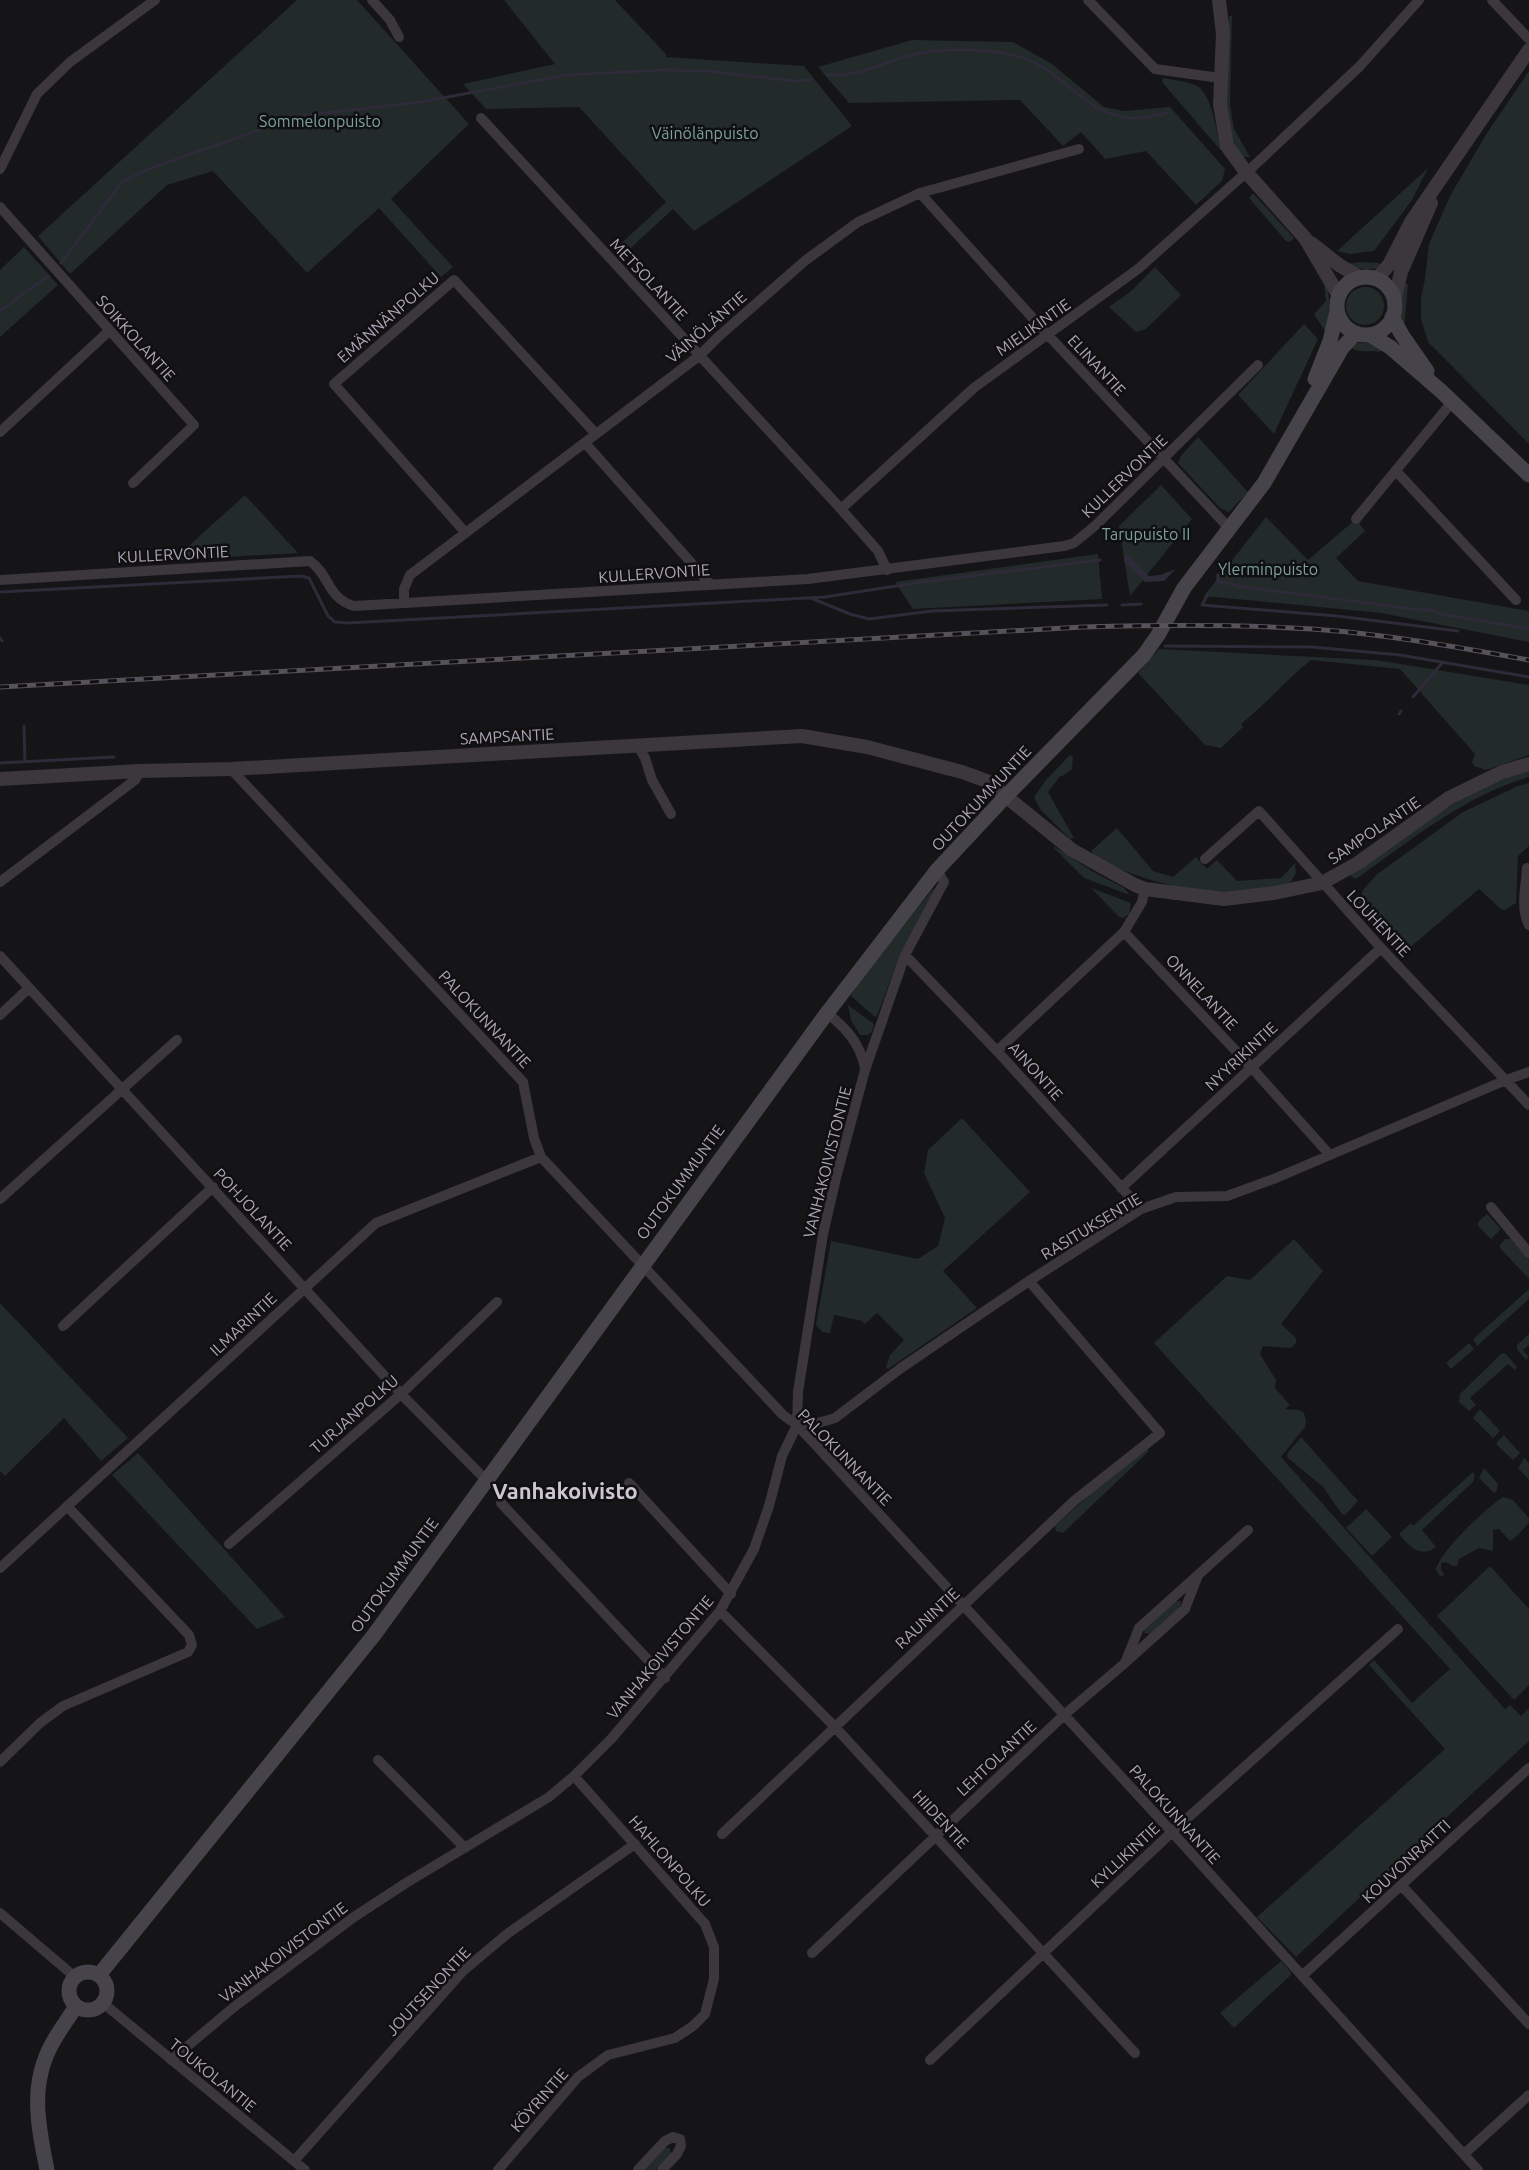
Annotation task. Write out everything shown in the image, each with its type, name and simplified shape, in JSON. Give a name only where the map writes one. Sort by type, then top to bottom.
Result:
[{"type":"main road","points":[[1446,396],[1402,335],[1388,288],[1369,279],[1348,284],[1338,303],[1344,324],[1390,347],[1446,396],[1529,475]]},
{"type":"main road","name":"OUTOKUMMUNTIE","points":[[1299,421],[1330,341],[1338,303]]},
{"type":"main road","points":[[1363,334],[1384,328],[1393,309]]},
{"type":"main road","name":"OUTOKUMMUNTIE","points":[[99,1975],[374,1635],[641,1265],[827,1013],[937,870],[1144,655],[1184,588],[1264,483],[1342,348],[1363,334]]},
{"type":"main road","points":[[87,1972],[99,1975],[107,1985],[106,1998],[103,2003],[99,2007],[87,2010],[76,2006],[69,1995],[69,1988],[75,1977],[87,1972]]},
{"type":"main road","points":[[47,2170],[36,2113],[39,2080],[52,2043],[76,2006]]},
{"type":"street","points":[[0,169],[37,94],[70,62],[155,0]]},
{"type":"street","points":[[372,0],[390,20],[399,37]]},
{"type":"street","points":[[1088,0],[1155,69],[1220,78]]},
{"type":"street","points":[[1219,0],[1223,34],[1220,78],[1221,122],[1227,146],[1248,175],[1305,238],[1339,264],[1369,279],[1389,265],[1411,222],[1529,50]]},
{"type":"street","name":"MIELIKINTIE","points":[[841,509],[975,387],[1138,269],[1248,175],[1360,66],[1419,0]]},
{"type":"street","points":[[1492,0],[1529,39]]},
{"type":"street","name":"METSOLANTIE","points":[[481,118],[841,509],[878,551],[887,570]]},
{"type":"street","name":"VÄINÖLÄNTIE","points":[[404,603],[404,590],[411,575],[699,356],[806,260],[858,222],[920,193],[1079,149]]},
{"type":"street","points":[[1393,309],[1401,272],[1443,176]]},
{"type":"street","name":"ELINANTIE","points":[[920,193],[1048,335],[1230,529]]},
{"type":"street","name":"SOIKKOLANTIE","points":[[0,207],[194,425],[133,483]]},
{"type":"street","points":[[1305,238],[1338,303]]},
{"type":"street","name":"EMÄNNÄNPOLKU","points":[[465,532],[334,384],[454,280],[596,434]]},
{"type":"street","points":[[0,432],[109,331]]},
{"type":"street","name":"KULLERVONTIE","points":[[0,580],[310,561],[319,567],[334,594],[342,602],[354,606],[808,579],[1074,543],[1096,525],[1258,365]]},
{"type":"street","points":[[1356,519],[1396,471],[1446,396]]},
{"type":"street","points":[[585,443],[711,584]]},
{"type":"street","points":[[1396,471],[1516,600]]},
{"type":"street","name":"SAMPSANTIE","points":[[0,778],[231,769],[802,736],[867,747],[962,772],[987,781],[1007,795]]},
{"type":"street","points":[[637,745],[645,758],[652,780],[671,814]]},
{"type":"street","name":"SAMPOLANTIE","points":[[1007,795],[1072,850],[1145,889],[1224,899],[1274,893],[1322,883],[1358,863],[1449,798],[1502,772],[1529,764]]},
{"type":"street","name":"PALOKUNNANTIE","points":[[231,769],[523,1082],[534,1138],[541,1157],[783,1414],[797,1425],[1172,1832],[1478,2170]]},
{"type":"street","points":[[0,882],[135,780],[141,771]]},
{"type":"street","name":"LOUHENTIE","points":[[1205,859],[1258,811],[1381,948],[1529,1105]]},
{"type":"street","points":[[1527,868],[1524,903],[1525,918],[1529,925]]},
{"type":"street","name":"VANHAKOIVISTONTIE","points":[[171,2060],[234,2007],[354,1917],[406,1882],[549,1797],[612,1738],[665,1678],[720,1611],[731,1594],[754,1549],[769,1506],[782,1456],[797,1425],[798,1392],[824,1234],[836,1178],[865,1070],[906,955],[944,882],[937,870]]},
{"type":"street","points":[[997,1051],[1124,932],[1142,902],[1145,889]]},
{"type":"street","name":"ONNELANTIE","points":[[1124,932],[1329,1154]]},
{"type":"street","name":"NYYRIKINTIE","points":[[1121,1188],[1381,948]]},
{"type":"street","name":"AINONTIE","points":[[906,955],[1141,1209]]},
{"type":"street","name":"POHJOLANTIE","points":[[0,956],[401,1394],[486,1480]]},
{"type":"street","points":[[0,1015],[29,988]]},
{"type":"street","points":[[827,1013],[844,1026],[855,1041],[862,1055],[865,1070]]},
{"type":"street","points":[[0,1199],[177,1040]]},
{"type":"street","name":"RASITUKSENTIE","points":[[797,1425],[818,1423],[835,1418],[901,1368],[1029,1281],[1141,1209],[1176,1197],[1227,1196],[1276,1178],[1529,1072]]},
{"type":"street","name":"ILMARINTIE","points":[[0,1568],[376,1223],[541,1157]]},
{"type":"street","points":[[63,1326],[213,1187]]},
{"type":"street","points":[[1491,1207],[1529,1253]]},
{"type":"street","name":"RAUNINTIE","points":[[722,1834],[834,1725],[1074,1501],[1160,1433],[1029,1281]]},
{"type":"street","name":"TURJANPOLKU","points":[[229,1544],[401,1394],[497,1302]]},
{"type":"street","points":[[629,1483],[731,1594]]},
{"type":"street","points":[[501,1503],[665,1678]]},
{"type":"street","points":[[0,1762],[40,1723],[63,1706],[188,1652],[192,1645],[189,1635],[67,1506]]},
{"type":"street","name":"LEHTOLANTIE","points":[[1125,1663],[1139,1628],[1248,1530]]},
{"type":"street","name":"LEHTOLANTIE","points":[[812,1953],[1064,1715],[1185,1609],[1198,1575]]},
{"type":"street","name":"HIIDENTIE","points":[[720,1611],[834,1725],[1135,2052]]},
{"type":"street","name":"KYLLIKINTIE","points":[[930,2060],[1172,1832],[1398,1629]]},
{"type":"street","points":[[378,1760],[465,1848]]},
{"type":"street","name":"KOUVONRAITTI","points":[[1302,1976],[1529,1768]]},
{"type":"street","name":"HAHLONPOLKU","points":[[574,1776],[705,1924],[714,1947],[714,1979],[705,2014]]},
{"type":"street","name":"JOUTSENONTIE","points":[[294,2161],[463,1971],[507,1934],[635,1844]]},
{"type":"street","points":[[1402,1886],[1529,2024]]},
{"type":"street","points":[[0,1913],[75,1977]]},
{"type":"street","name":"TOUKOLANTIE","points":[[103,2003],[305,2170]]},
{"type":"street","name":"KÖYRINTIE","points":[[498,2170],[578,2077],[608,2055],[675,2038],[693,2026],[705,2014]]},
{"type":"street","points":[[1464,2154],[1529,2095]]},
{"type":"street","points":[[638,2170],[665,2140],[673,2137],[680,2139],[681,2146],[678,2154],[662,2170]]},
{"type":"green space","name":"Sommelonpuisto","points":[[297,0],[357,0],[469,124],[391,199],[453,267],[441,277],[379,208],[307,273],[213,171],[167,185],[70,274],[38,236]]},
{"type":"green space","name":"Väinölänpuisto","points":[[504,0],[615,0],[666,54],[666,57],[804,66],[852,126],[694,231],[673,209],[621,257],[614,250],[666,202],[579,107],[486,109],[463,84],[555,64]]},
{"type":"green space","points":[[1229,16],[1232,16],[1230,105],[1234,129],[1250,157],[1243,157],[1235,144],[1226,110]]},
{"type":"green space","points":[[912,40],[1013,42],[1052,64],[1104,107],[1124,111],[1170,107],[1225,169],[1222,181],[1196,205],[1146,151],[1105,159],[1081,132],[1063,146],[1020,100],[849,103],[818,67]]},
{"type":"green space","points":[[1529,71],[1529,444],[1428,342],[1421,319],[1421,297],[1429,244],[1450,196],[1487,133]]},
{"type":"green space","points":[[1163,78],[1189,83],[1202,90],[1210,105],[1222,152],[1162,82]]},
{"type":"green space","points":[[1428,168],[1412,200],[1374,251],[1350,254],[1337,251]]},
{"type":"green space","points":[[1253,193],[1294,238],[1290,242],[1286,241],[1249,198]]},
{"type":"green space","points":[[24,247],[58,285],[0,337],[0,270]]},
{"type":"green space","points":[[1362,262],[1382,265],[1369,270],[1347,264]]},
{"type":"green space","points":[[1155,267],[1181,295],[1146,329],[1136,332],[1109,307],[1130,292]]},
{"type":"green space","points":[[1404,280],[1408,285],[1404,328],[1400,319]]},
{"type":"green space","points":[[1325,282],[1330,308],[1327,334],[1314,314],[1326,301]]},
{"type":"green space","points":[[1365,287],[1378,293],[1384,306],[1378,319],[1365,325],[1352,319],[1346,306],[1352,293]]},
{"type":"green space","points":[[1304,324],[1318,339],[1274,434],[1238,395]]},
{"type":"green space","points":[[1358,343],[1368,343],[1382,349],[1380,352],[1349,347]]},
{"type":"green space","points":[[1198,437],[1248,492],[1229,512],[1220,508],[1178,463],[1181,456]]},
{"type":"green space","name":"Tarupuisto II","points":[[1161,485],[1192,519],[1130,596],[1119,526]]},
{"type":"green space","points":[[245,495],[298,553],[173,560]]},
{"type":"green space","name":"Ylerminpuisto","points":[[1266,517],[1308,560],[1356,519],[1365,531],[1336,558],[1358,581],[1529,611],[1529,642],[1381,613],[1204,596]]},
{"type":"green space","points":[[1098,554],[1102,599],[913,609],[895,582]]},
{"type":"green space","points":[[1159,649],[1376,660],[1529,685],[1529,755],[1486,770],[1474,766],[1472,762],[1475,754],[1400,669],[1311,660],[1241,724],[1243,727],[1221,748],[1205,745],[1138,673]]},
{"type":"green space","points":[[1070,755],[1073,757],[1072,769],[1060,776],[1048,792],[1074,838],[1070,839],[1040,809],[1034,797],[1046,780]]},
{"type":"green space","points":[[1529,770],[1529,777],[1482,795],[1460,807],[1356,879],[1351,876],[1351,873],[1437,814],[1481,789]]},
{"type":"green space","points":[[1529,783],[1529,846],[1518,856],[1516,903],[1505,910],[1501,909],[1479,889],[1401,955],[1362,914],[1359,903],[1363,890],[1376,875],[1463,812]]},
{"type":"green space","points":[[1117,828],[1153,871],[1173,877],[1196,857],[1207,869],[1217,860],[1237,881],[1281,878],[1295,863],[1296,873],[1291,882],[1249,891],[1203,890],[1159,882],[1111,865],[1093,854],[1091,851]]},
{"type":"green space","points":[[1055,847],[1124,888],[1130,895],[1084,878]]},
{"type":"green space","points":[[1091,888],[1131,903],[1129,914],[1123,918],[1119,917]]},
{"type":"green space","points":[[933,889],[935,891],[901,952],[875,1017],[851,996],[858,982]]},
{"type":"green space","points":[[848,1005],[874,1024],[872,1032],[868,1035],[860,1035],[851,1020]]},
{"type":"green space","points":[[962,1118],[1030,1192],[943,1271],[977,1308],[888,1369],[886,1367],[890,1355],[904,1340],[877,1313],[865,1324],[862,1321],[834,1315],[830,1333],[822,1332],[816,1325],[831,1241],[918,1259],[938,1246],[945,1218],[924,1173],[928,1150]]},
{"type":"green space","points":[[1487,1214],[1500,1228],[1491,1239],[1478,1226],[1478,1222]]},
{"type":"green space","points":[[1294,1239],[1323,1271],[1281,1324],[1296,1338],[1296,1343],[1291,1348],[1263,1346],[1260,1354],[1276,1380],[1275,1388],[1290,1405],[1285,1409],[1304,1413],[1306,1421],[1305,1427],[1281,1457],[1505,1709],[1510,1705],[1521,1716],[1529,1708],[1529,1741],[1296,1957],[1257,1917],[1445,1749],[1369,1665],[1374,1660],[1412,1703],[1450,1669],[1154,1343],[1227,1276],[1250,1280]]},
{"type":"green space","points":[[1505,1239],[1510,1239],[1529,1259],[1529,1279],[1500,1248]]},
{"type":"green space","points":[[1529,1289],[1529,1299],[1477,1346],[1473,1339]]},
{"type":"green space","points":[[0,1303],[128,1438],[101,1461],[64,1418],[5,1476],[0,1471]]},
{"type":"green space","points":[[1529,1334],[1529,1345],[1523,1350],[1529,1357],[1526,1360],[1517,1349],[1517,1345]]},
{"type":"green space","points":[[1469,1343],[1474,1349],[1451,1369],[1446,1363]]},
{"type":"green space","points":[[1502,1353],[1506,1354],[1517,1367],[1515,1370],[1508,1364],[1470,1398],[1476,1405],[1469,1411],[1459,1402],[1460,1394]]},
{"type":"green space","points":[[1480,1409],[1500,1431],[1493,1438],[1473,1418]]},
{"type":"green space","points":[[1504,1435],[1520,1453],[1513,1460],[1497,1445]]},
{"type":"green space","points":[[1301,1437],[1358,1501],[1345,1515],[1323,1487],[1288,1458],[1287,1454]]},
{"type":"green space","points":[[1146,1449],[1149,1451],[1063,1533],[1056,1531],[1055,1526],[1103,1483]]},
{"type":"green space","points":[[138,1453],[285,1617],[257,1629],[112,1475]]},
{"type":"green space","points":[[1524,1458],[1529,1463],[1529,1480],[1518,1468]]},
{"type":"green space","points":[[1484,1468],[1498,1484],[1494,1493],[1479,1478]]},
{"type":"green space","points":[[1473,1472],[1475,1475],[1473,1482],[1422,1530],[1436,1547],[1425,1552],[1411,1547],[1399,1534],[1410,1524],[1414,1525]]},
{"type":"green space","points":[[1503,1497],[1513,1500],[1529,1518],[1529,1523],[1510,1541],[1499,1529],[1493,1530],[1493,1551],[1479,1548],[1459,1559],[1457,1566],[1446,1562],[1441,1563],[1441,1570],[1445,1575],[1440,1576],[1436,1570],[1445,1552],[1486,1510]]},
{"type":"green space","points":[[1366,1509],[1392,1537],[1372,1556],[1346,1528]]},
{"type":"green space","points":[[1490,1566],[1529,1609],[1529,1685],[1514,1700],[1437,1616]]},
{"type":"green space","points":[[1173,1601],[1181,1601],[1180,1609],[1151,1634],[1144,1633],[1145,1627]]},
{"type":"green space","points":[[1281,1961],[1292,1974],[1234,2028],[1220,2013]]},
{"type":"green space","points":[[665,2148],[670,2148],[671,2154],[655,2170],[645,2170]]},
{"type":"shaded area","points":[[1124,556],[1128,556],[1149,576],[1176,569],[1164,581],[1145,582],[1124,561]]},
{"type":"waterway","points":[[827,75],[855,73],[907,56],[934,51],[993,52],[1020,57],[1035,63],[1049,71],[1086,101],[1114,115],[1135,118],[1167,113]]},
{"type":"waterway","points":[[61,263],[123,181],[146,170],[299,116],[420,102],[567,75],[664,70],[708,71],[793,81],[811,80]]},
{"type":"waterway","points":[[0,311],[48,276]]},
{"type":"waterway","points":[[0,592],[301,576],[309,578],[328,616],[335,622],[347,623],[825,597],[922,582],[1100,560]]},
{"type":"waterway","points":[[1224,574],[1218,575],[1218,581],[1242,587],[1432,610],[1441,614],[1529,629]]},
{"type":"waterway","points":[[1208,594],[1202,605],[1337,616],[1458,631]]},
{"type":"waterway","points":[[813,599],[869,619],[932,611],[1107,605]]},
{"type":"waterway","points":[[1122,605],[1141,604]]},
{"type":"waterway","points":[[1165,646],[1312,647],[1400,655],[1529,677]]},
{"type":"waterway","points":[[1413,697],[1443,662]]},
{"type":"waterway","points":[[24,726],[25,762]]},
{"type":"waterway","points":[[0,763],[114,757]]},
{"type":"railway","points":[[0,687],[1083,627],[1198,625],[1312,629],[1367,634],[1529,660]]},
{"type":"district","name":"Vanhakoivisto","points":[[565,1491]]}]
